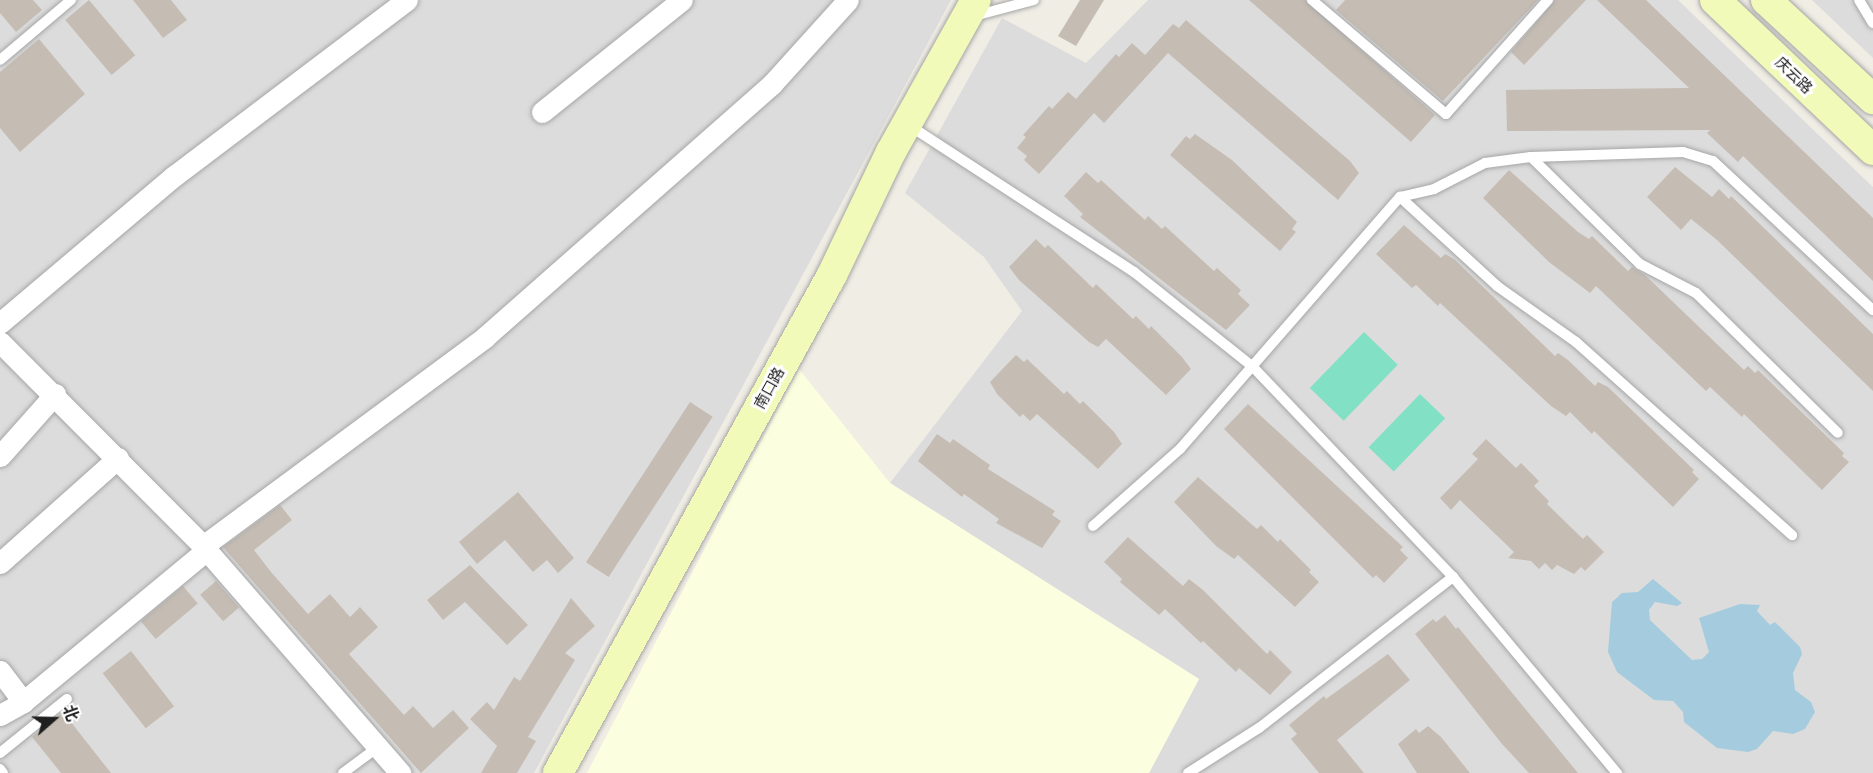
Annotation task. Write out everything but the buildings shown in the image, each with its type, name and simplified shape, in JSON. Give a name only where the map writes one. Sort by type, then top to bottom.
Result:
[{"type":"main road","name":"庆云路","points":[[1715,0],[1873,150]]},
{"type":"main road","points":[[1779,4],[1873,99]]},
{"type":"main road","name":"南口路","points":[[558,773],[832,275],[906,123],[971,9]]},
{"type":"street","points":[[0,323],[174,176],[407,0]]},
{"type":"street","points":[[542,112],[682,0]]},
{"type":"street","points":[[0,715],[23,702],[205,548],[485,338],[772,84],[848,0]]},
{"type":"street","points":[[0,342],[55,394],[205,548],[400,773]]},
{"type":"street","points":[[0,456],[55,394]]},
{"type":"street","points":[[0,562],[118,458]]},
{"type":"street","points":[[0,670],[23,702]]},
{"type":"lane","points":[[0,60],[71,0]]},
{"type":"lane","points":[[971,9],[1034,0]]},
{"type":"lane","points":[[1312,0],[1446,114],[1548,0]]},
{"type":"lane","points":[[1859,0],[1873,23]]},
{"type":"lane","points":[[906,123],[1134,272],[1253,367],[1453,577],[1610,770]]},
{"type":"lane","points":[[1093,526],[1180,449],[1400,197],[1434,189],[1485,163],[1531,157],[1683,152],[1713,161],[1873,310]]},
{"type":"lane","points":[[1531,157],[1640,264],[1696,293],[1838,433]]},
{"type":"lane","points":[[1400,197],[1497,286],[1576,342],[1792,535]]},
{"type":"lane","points":[[1188,773],[1259,728],[1453,577]]},
{"type":"lane","points":[[0,753],[67,699]]},
{"type":"lane","points":[[343,773],[378,747]]},
{"type":"lane","points":[[0,769],[3,773]]},
{"type":"shaded area","points":[[0,0],[951,0],[534,773],[0,773]]},
{"type":"shaded area","points":[[1148,0],[1678,0],[1873,187],[1873,773],[1149,773],[1199,679],[890,483],[1022,311],[984,257],[905,193],[1002,18],[1086,63]]},
{"type":"shaded area","points":[[1812,0],[1873,0],[1873,58]]},
{"type":"shaded area","points":[[799,369],[890,483],[1199,679],[1149,773],[587,773]]},
{"type":"green space","points":[[1364,332],[1398,365],[1344,421],[1310,388]]},
{"type":"green space","points":[[1420,394],[1445,418],[1394,472],[1369,447]]},
{"type":"water","points":[[1653,579],[1682,603],[1677,606],[1655,602],[1649,610],[1650,620],[1692,660],[1702,659],[1709,652],[1699,618],[1740,604],[1760,605],[1757,611],[1770,625],[1775,622],[1800,647],[1802,654],[1793,673],[1795,690],[1811,702],[1815,712],[1805,729],[1793,734],[1773,731],[1757,749],[1748,752],[1717,748],[1684,722],[1683,712],[1673,701],[1654,700],[1617,672],[1608,652],[1612,602],[1622,593],[1638,592]]}]
